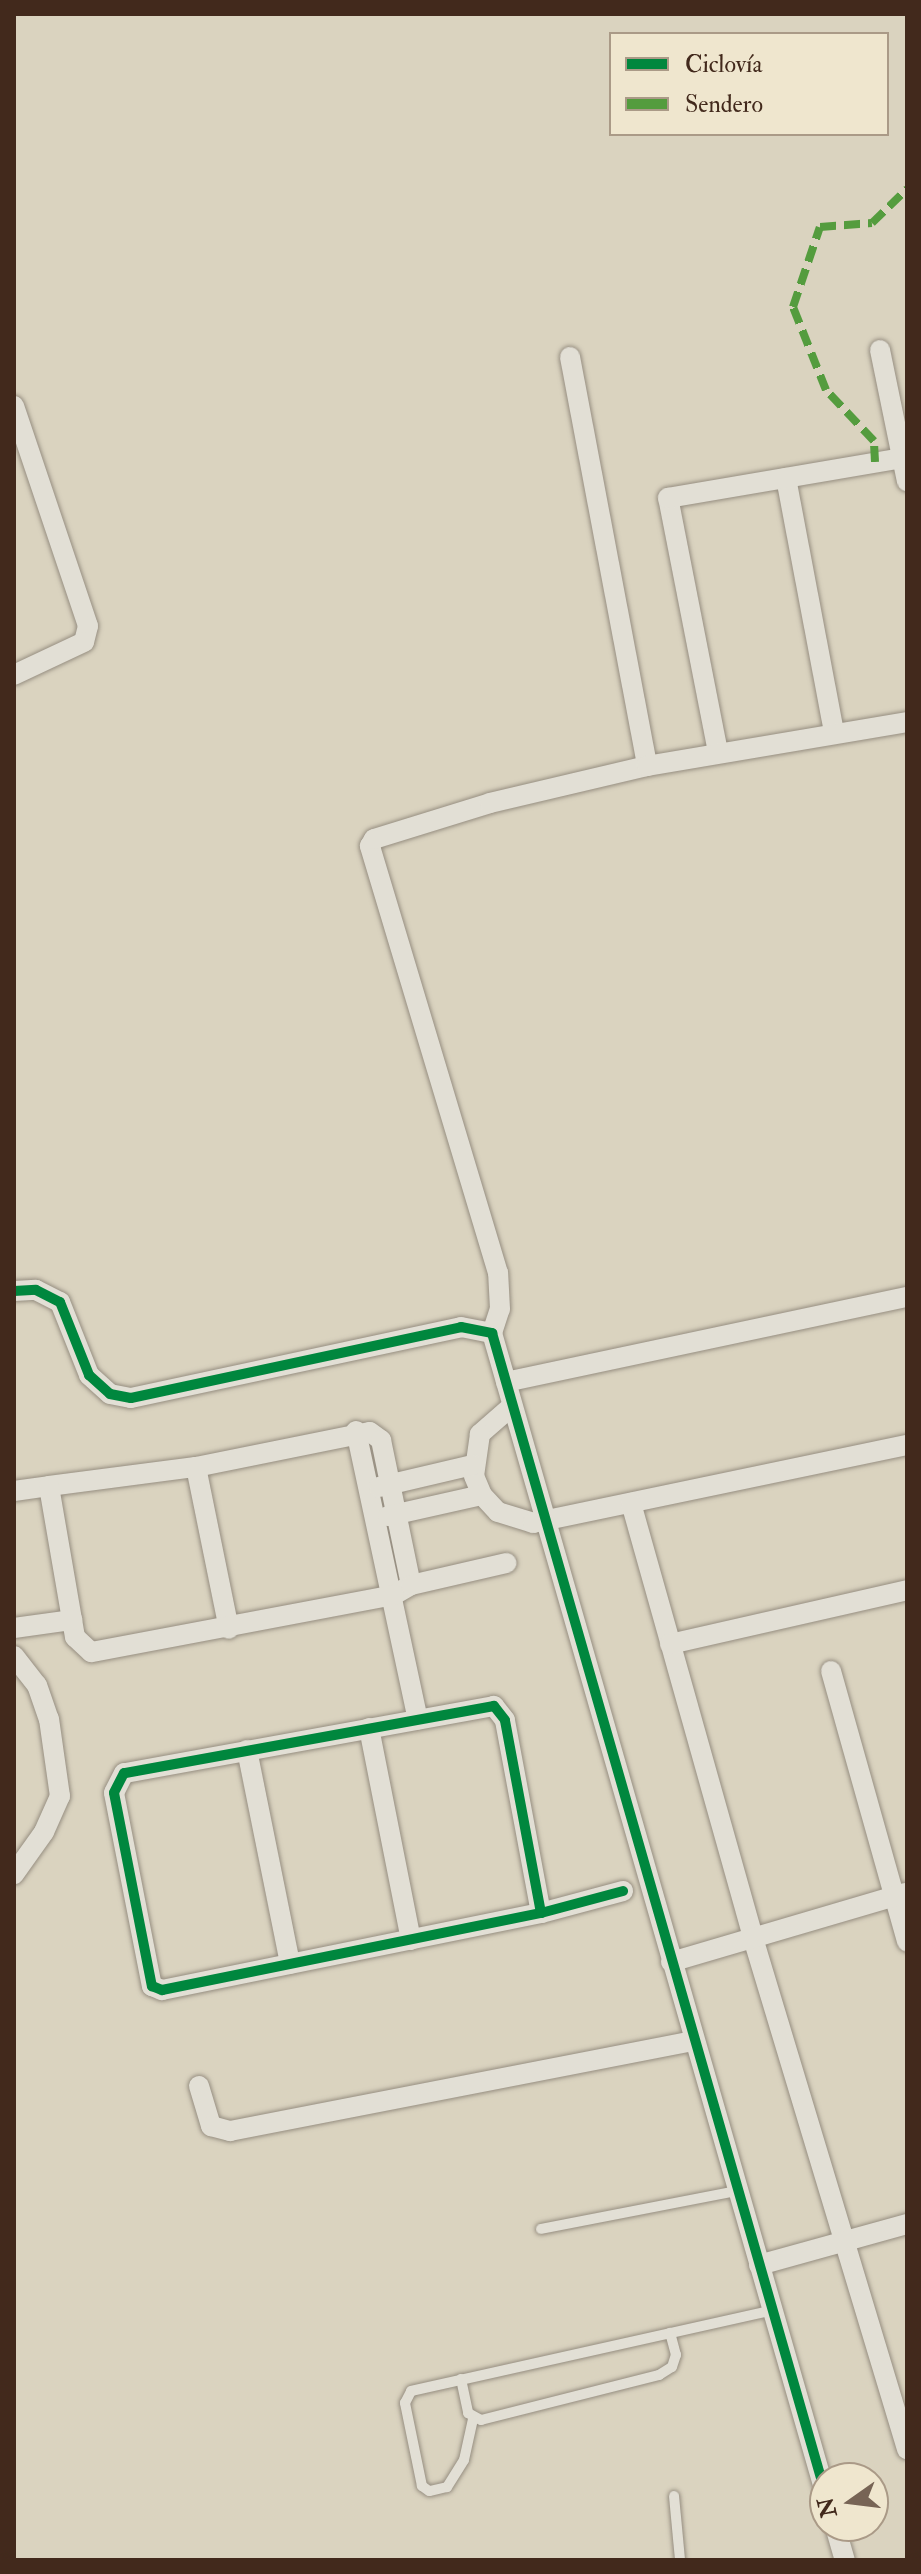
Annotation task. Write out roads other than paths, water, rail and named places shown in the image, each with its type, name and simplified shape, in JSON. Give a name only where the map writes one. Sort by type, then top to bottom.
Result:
[{"type":"street","points":[[880,350],[907,481]]},
{"type":"street","points":[[570,357],[647,766]]},
{"type":"street","points":[[14,406],[88,626],[84,642],[14,675]]},
{"type":"street","points":[[718,752],[668,498],[904,457]]},
{"type":"street","points":[[786,478],[834,733]]},
{"type":"street","points":[[816,2462],[512,1406],[492,1333],[500,1309],[498,1273],[370,846],[382,835],[476,807],[647,766],[907,722]]},
{"type":"street","points":[[14,1291],[36,1290],[60,1302],[89,1375],[110,1394],[131,1398],[461,1327],[492,1333]]},
{"type":"street","points":[[506,1382],[907,1297]]},
{"type":"street","points":[[512,1406],[480,1434],[473,1465],[482,1495],[509,1518],[545,1522],[907,1445]]},
{"type":"street","points":[[356,1431],[377,1519],[404,1590]]},
{"type":"street","points":[[14,1491],[196,1467],[356,1431],[381,1440],[398,1514],[404,1590],[424,1718]]},
{"type":"street","points":[[370,1489],[473,1465]]},
{"type":"street","points":[[196,1467],[229,1629]]},
{"type":"street","points":[[49,1486],[72,1620],[79,1644],[98,1652],[229,1629],[404,1590],[506,1563]]},
{"type":"street","points":[[377,1519],[482,1495]]},
{"type":"street","points":[[631,1503],[753,1938],[907,2449]]},
{"type":"street","points":[[670,1644],[907,1590]]},
{"type":"street","points":[[14,1628],[72,1620]]},
{"type":"street","points":[[14,1656],[37,1685],[49,1719],[60,1796],[44,1832],[14,1874]]},
{"type":"street","points":[[831,1671],[901,1894],[907,1942]]},
{"type":"street","points":[[541,1913],[505,1720],[494,1706],[124,1773],[114,1793],[152,1986],[162,1990],[541,1913],[623,1891]]},
{"type":"street","points":[[369,1728],[411,1940]]},
{"type":"street","points":[[247,1750],[290,1964]]},
{"type":"street","points":[[671,1962],[901,1894]]},
{"type":"street","points":[[199,2086],[211,2126],[230,2131],[694,2041]]},
{"type":"street","points":[[759,2265],[907,2224]]},
{"type":"lane","points":[[541,2229],[737,2191]]},
{"type":"lane","points":[[461,2379],[473,2419],[464,2460],[447,2487],[429,2491],[422,2486],[406,2396],[411,2391],[461,2379],[772,2310]]},
{"type":"lane","points":[[473,2419],[659,2375],[672,2367],[676,2355],[670,2333]]},
{"type":"lane","points":[[674,2496],[680,2560]]}]
